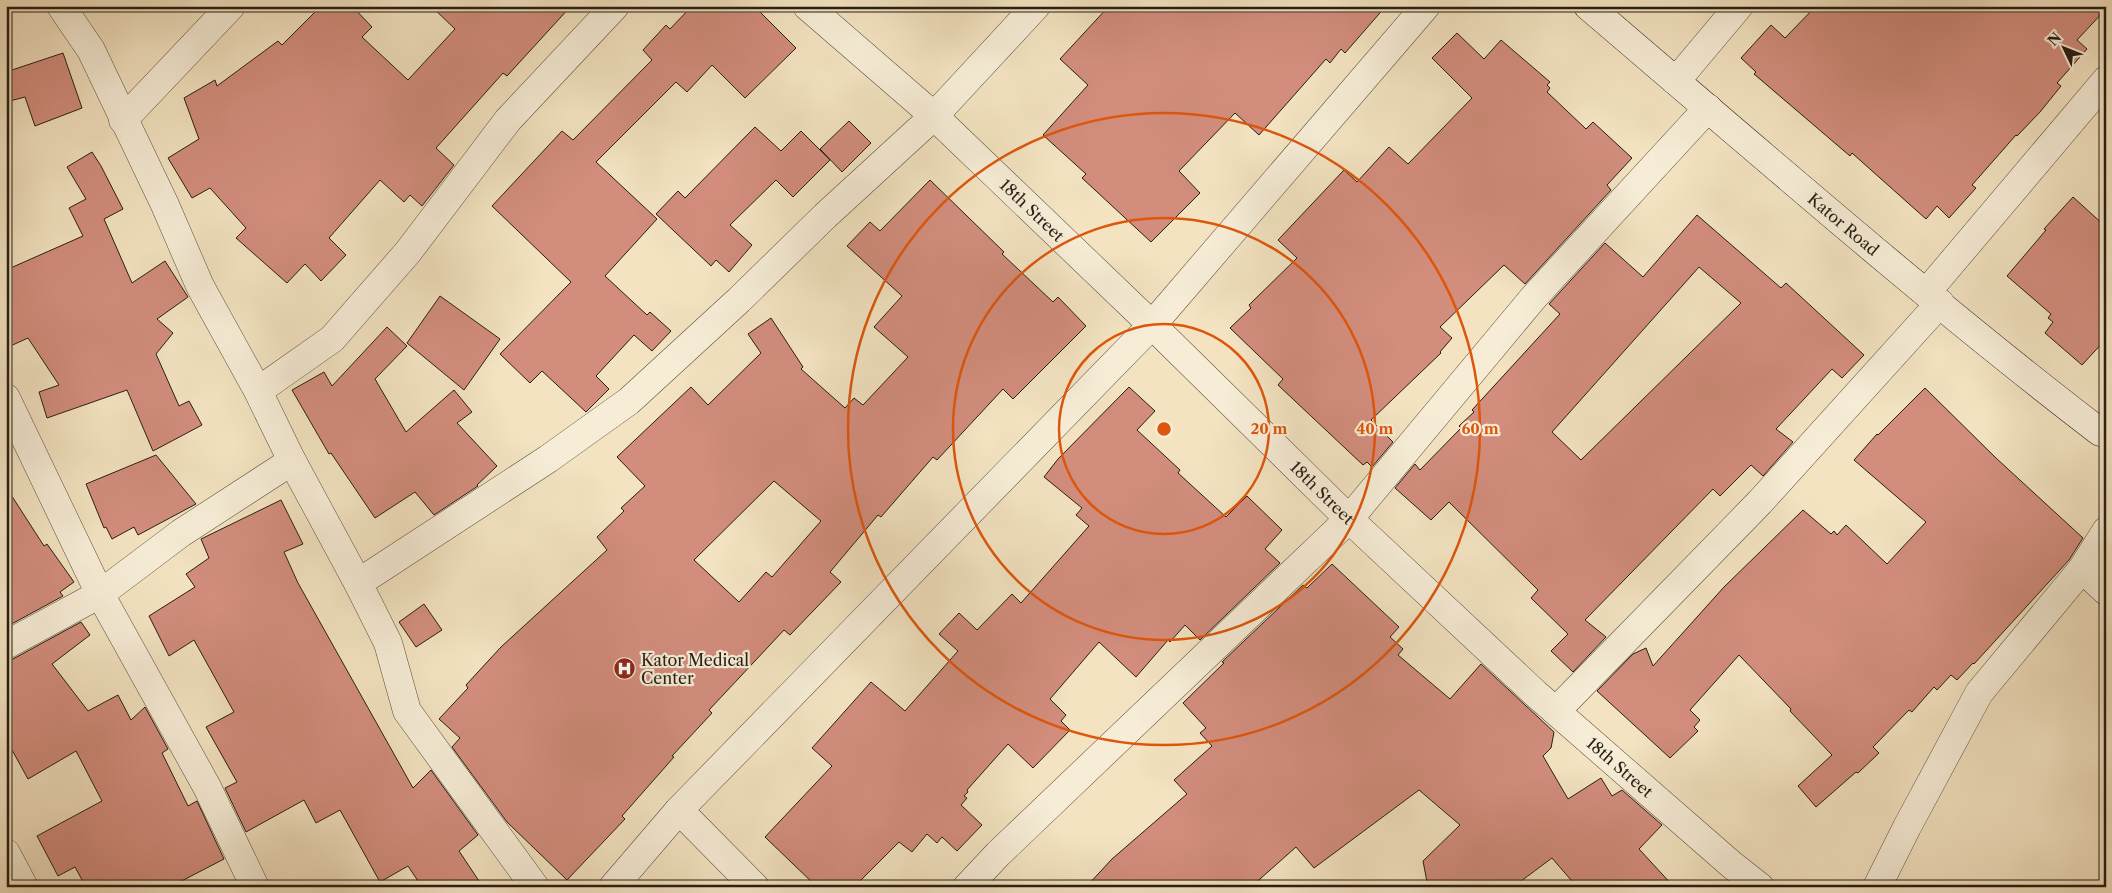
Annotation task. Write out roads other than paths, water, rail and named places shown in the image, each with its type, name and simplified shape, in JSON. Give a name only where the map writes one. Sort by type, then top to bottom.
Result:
[{"type":"street","points":[[60,6],[91,50],[200,286],[258,391],[292,461],[388,643],[407,711],[536,887]]},
{"type":"street","points":[[123,120],[230,6]]},
{"type":"street","points":[[258,391],[332,339],[408,252],[508,120],[616,6]]},
{"type":"street","name":"18th Street","points":[[806,6],[934,116],[1152,325],[1349,519],[1556,711],[1732,865],[1760,887]]},
{"type":"street","points":[[358,583],[548,459],[629,401],[739,300],[824,216],[934,116],[1036,6]]},
{"type":"street","points":[[613,887],[679,810],[1152,325],[1426,6]]},
{"type":"street","name":"Kator Road","points":[[1588,6],[1933,298],[2056,398],[2100,432],[2106,433]]},
{"type":"street","points":[[1676,80],[1739,6]]},
{"type":"street","points":[[1556,711],[1760,502],[1933,298],[2106,80]]},
{"type":"street","points":[[967,887],[1005,847],[1349,519],[1534,297],[1708,108]]},
{"type":"street","points":[[6,398],[100,594],[207,787],[255,887]]},
{"type":"street","points":[[6,645],[100,594],[181,533],[292,461]]},
{"type":"street","points":[[1877,887],[1979,693],[2082,569],[2106,531]]},
{"type":"street","points":[[2082,569],[2106,591]]},
{"type":"street","points":[[679,810],[755,887]]},
{"type":"street","points":[[6,853],[24,887]]},
{"type":"place","name":"Kator Medical Center","points":[[625,669]]}]
